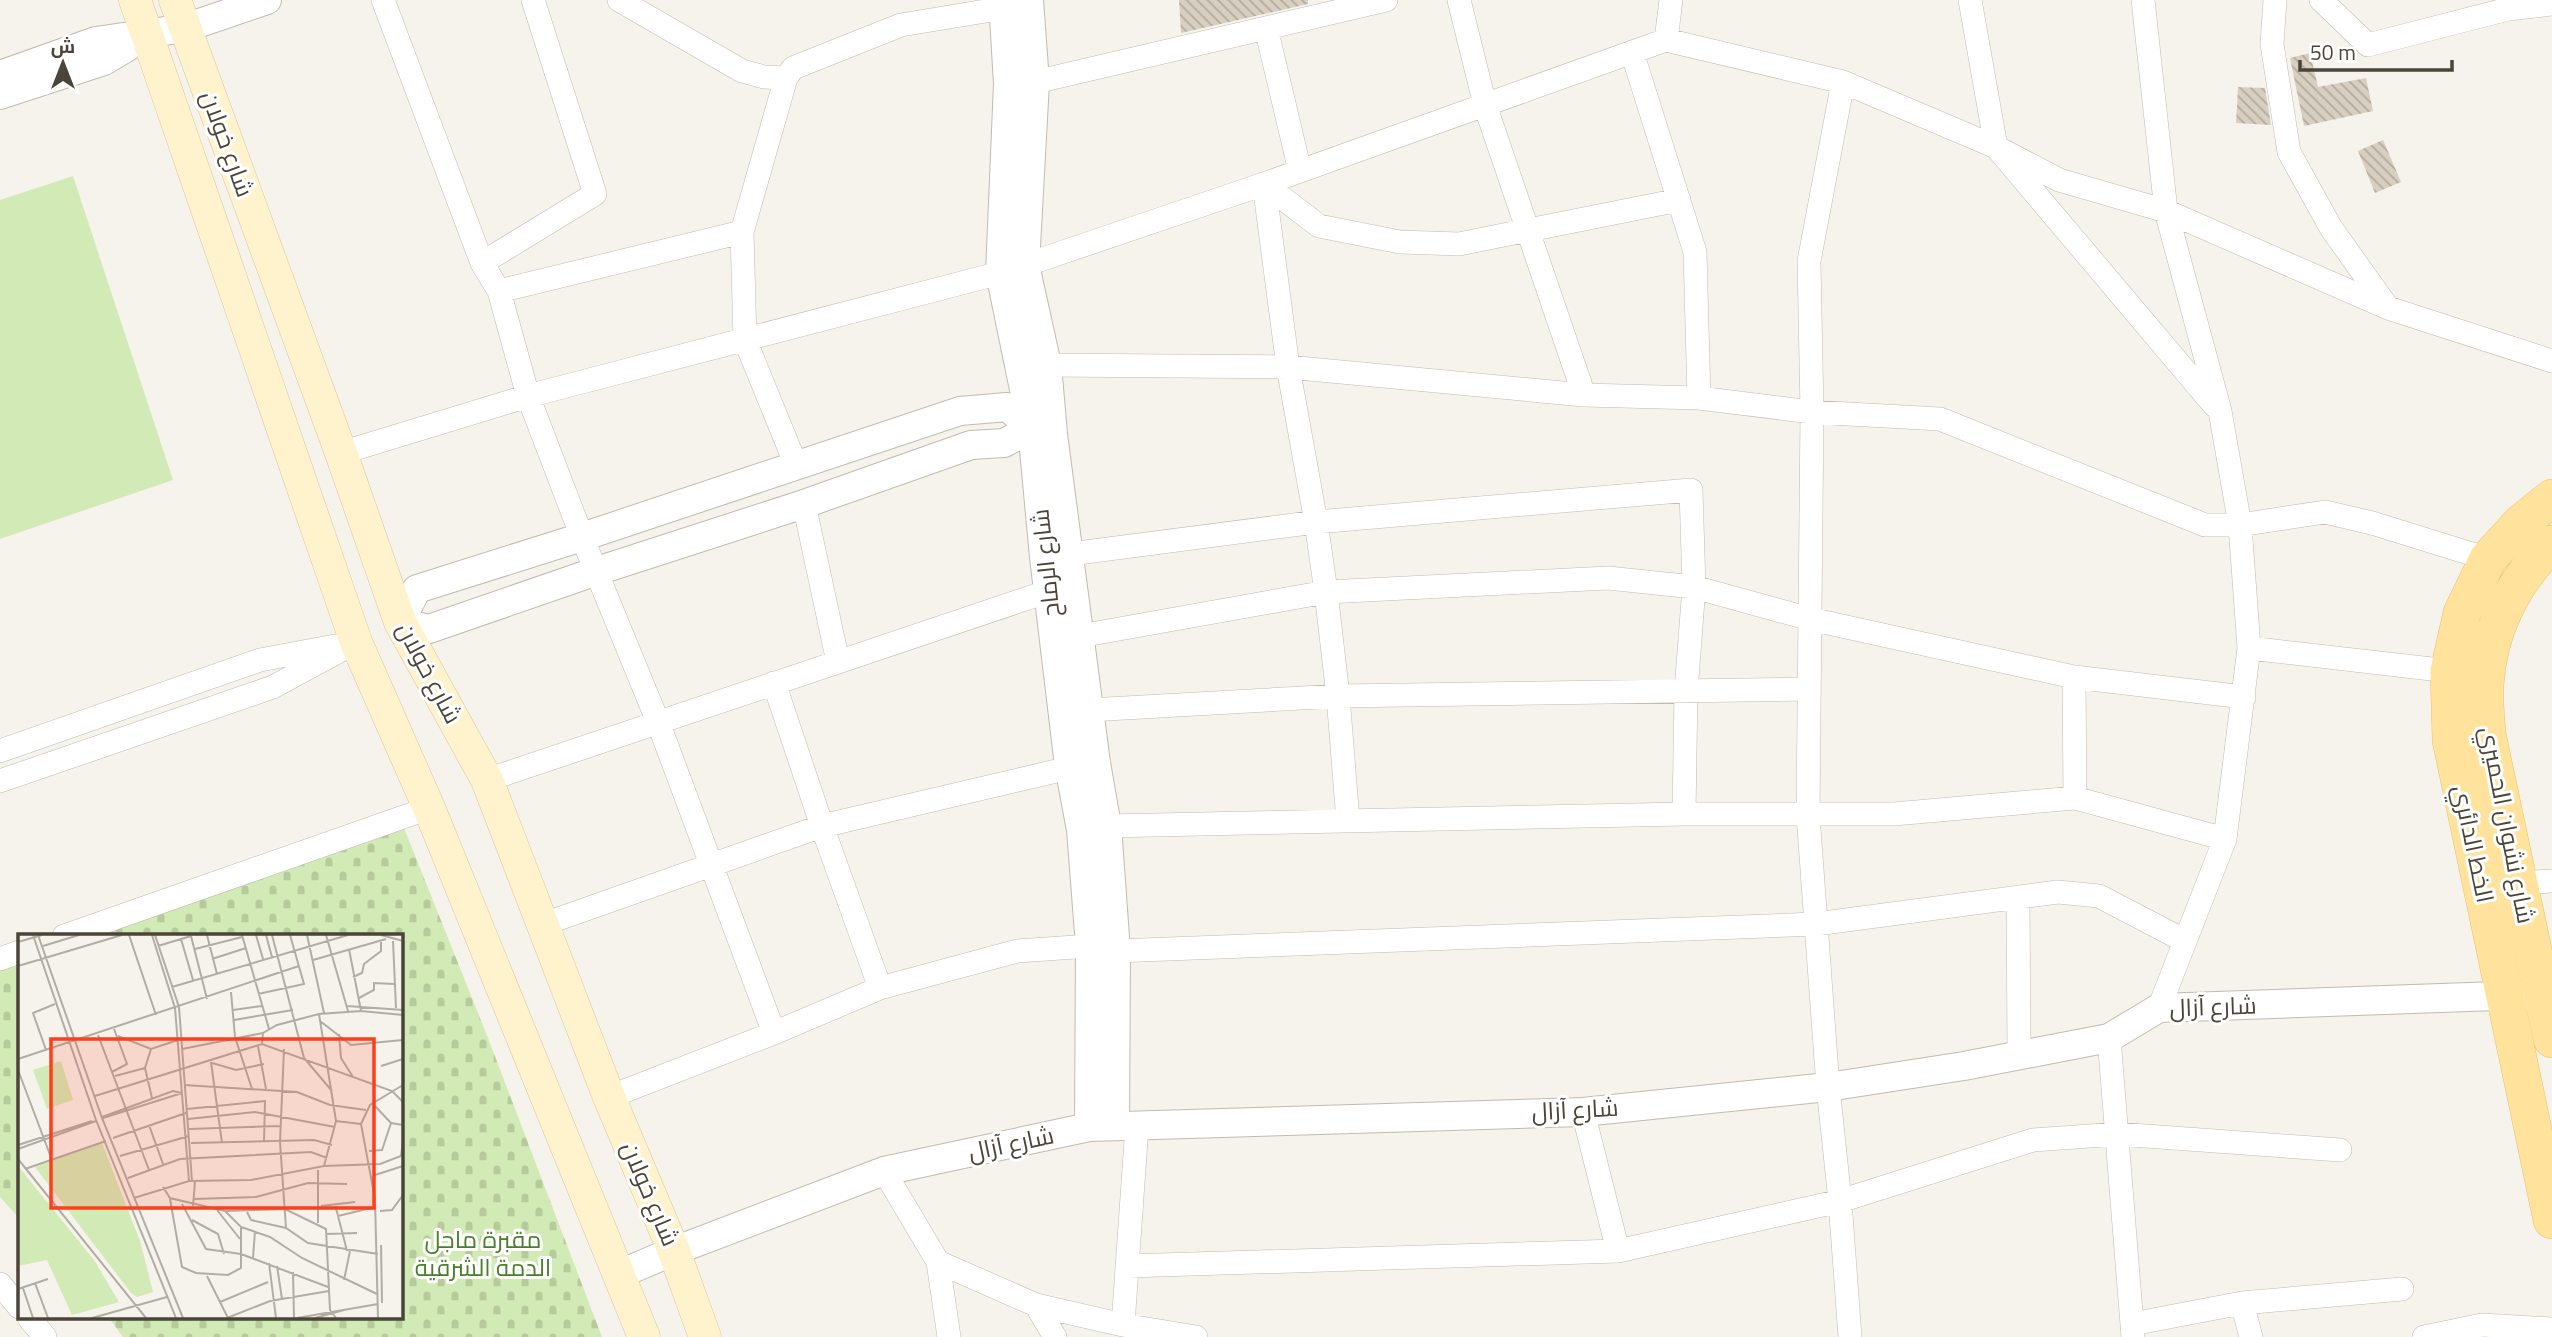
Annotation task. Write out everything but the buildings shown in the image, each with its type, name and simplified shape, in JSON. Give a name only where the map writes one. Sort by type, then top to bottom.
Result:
[{"type":"main road","name":"شارع خولان","points":[[135,0],[356,642],[429,808],[644,1337]]},
{"type":"main road","name":"شارع خولان","points":[[180,14],[400,622],[487,779],[609,1097],[674,1251],[705,1337]]},
{"type":"main road","name":"الخط الدائري","points":[[2552,498],[2521,523],[2488,559],[2462,612],[2449,671],[2451,740],[2552,1220]]},
{"type":"main road","name":"شارع نشوان الحميري","points":[[2552,544],[2532,563],[2513,591],[2493,639],[2485,684],[2487,734],[2534,882],[2552,1039]]},
{"type":"main road","points":[[356,642],[400,622]]},
{"type":"street","points":[[0,95],[104,61],[180,14],[267,0]]},
{"type":"street","points":[[383,0],[482,263],[499,291],[528,396],[658,722],[774,1033]]},
{"type":"street","points":[[482,263],[595,194],[533,0]]},
{"type":"street","points":[[619,0],[742,71],[764,77],[786,78]]},
{"type":"street","points":[[1035,82],[1386,0]]},
{"type":"street","points":[[1460,0],[1485,105],[1584,395]]},
{"type":"street","points":[[1666,40],[1671,0]]},
{"type":"street","points":[[1970,0],[1996,147],[2220,411]]},
{"type":"street","points":[[2143,0],[2166,211],[2220,411],[2240,525],[2249,648],[2225,839],[2159,1008]]},
{"type":"street","points":[[2275,0],[2273,44],[2289,152],[2331,228],[2388,308]]},
{"type":"street","points":[[2321,0],[2368,44],[2508,9],[2552,4]]},
{"type":"street","points":[[796,466],[745,340],[742,232],[786,78],[793,68],[901,25],[1012,3]]},
{"type":"street","name":"شارع الرماح","points":[[1012,3],[1035,82],[1013,269],[1047,365],[1043,431],[1083,765],[1107,826],[1103,949],[1114,1126]]},
{"type":"street","name":"شارع الرماح","points":[[1012,3],[1008,84],[1013,269],[1043,431],[1070,554],[1061,587],[1080,636],[1089,710],[1083,765],[1081,830],[1103,949]]},
{"type":"street","points":[[1266,28],[1300,171]]},
{"type":"street","points":[[0,75],[96,41],[148,35]]},
{"type":"street","points":[[341,453],[528,396],[1013,269],[1264,184],[1666,40],[1843,82],[1996,147],[2059,180],[2166,211],[2388,308],[2552,360]]},
{"type":"street","points":[[1632,52],[1695,252],[1699,398]]},
{"type":"street","points":[[1843,82],[1809,261],[1812,412],[1808,815],[1850,1337]]},
{"type":"street","points":[[1264,184],[1319,226],[1399,242],[1459,244],[1679,200]]},
{"type":"street","points":[[1264,184],[1288,367],[1326,592],[1349,821]]},
{"type":"street","points":[[499,291],[742,232]]},
{"type":"street","points":[[1047,365],[1288,367],[1584,395],[1699,398],[1812,412],[1940,419],[2205,524],[2240,525],[2325,512],[2372,523],[2488,559]]},
{"type":"street","points":[[1007,407],[1043,431],[1004,443],[971,445],[804,504],[429,629],[400,622],[417,589],[960,411],[1007,407]]},
{"type":"street","points":[[1070,554],[1316,522],[1690,490],[1695,587],[1686,691],[1684,814]]},
{"type":"street","points":[[804,504],[838,662]]},
{"type":"street","points":[[1080,636],[1326,592],[1608,578],[1695,587],[1810,619],[2074,677],[2244,697]]},
{"type":"street","points":[[487,779],[1061,587]]},
{"type":"street","points":[[0,751],[260,660],[356,642]]},
{"type":"street","points":[[0,781],[273,687],[356,642]]},
{"type":"street","points":[[2249,648],[2449,671]]},
{"type":"street","points":[[2074,677],[2075,798]]},
{"type":"street","points":[[774,683],[880,988]]},
{"type":"street","points":[[1089,710],[1338,695],[1809,689]]},
{"type":"street","points":[[544,923],[822,826],[1083,765]]},
{"type":"street","points":[[1107,826],[1684,814],[1894,814],[2075,798],[2225,839]]},
{"type":"street","points":[[70,934],[429,808]]},
{"type":"street","points":[[609,1097],[774,1033],[880,988],[1017,951],[1816,923],[2058,892],[2099,896],[2185,942]]},
{"type":"street","points":[[2018,897],[2020,1055]]},
{"type":"street","name":"شارع آزال","points":[[620,1274],[884,1171],[1114,1126],[1583,1112],[1828,1087],[2020,1055],[2109,1038],[2159,1008],[2506,997],[2547,993]]},
{"type":"street","points":[[2109,1038],[2133,1330],[2242,1303],[2402,1289]]},
{"type":"street","points":[[1583,1112],[1618,1251]]},
{"type":"street","points":[[1114,1126],[1127,1266],[1123,1325]]},
{"type":"street","points":[[1127,1266],[1618,1251],[1840,1201],[2033,1140],[2118,1134],[2340,1150]]},
{"type":"street","points":[[884,1171],[938,1262],[949,1337]]},
{"type":"street","points":[[938,1262],[1036,1305],[1123,1325],[1196,1337]]},
{"type":"street","points":[[0,1284],[18,1306]]},
{"type":"street","points":[[2242,1303],[2251,1337]]},
{"type":"street","points":[[1036,1305],[1055,1337]]},
{"type":"street","points":[[31,1320],[45,1337]]},
{"type":"street","points":[[2424,1337],[2482,1325],[2552,1329]]},
{"type":"green space","points":[[73,176],[173,480],[0,539],[0,200]]},
{"type":"green space","name":"مقبرة ماجل الدمة الشرقية","points":[[402,823],[488,1038],[602,1337],[123,1337],[110,1320],[402,1320],[402,934],[87,934]]},
{"type":"green space","points":[[18,958],[18,1217],[0,1197],[0,965]]}]
